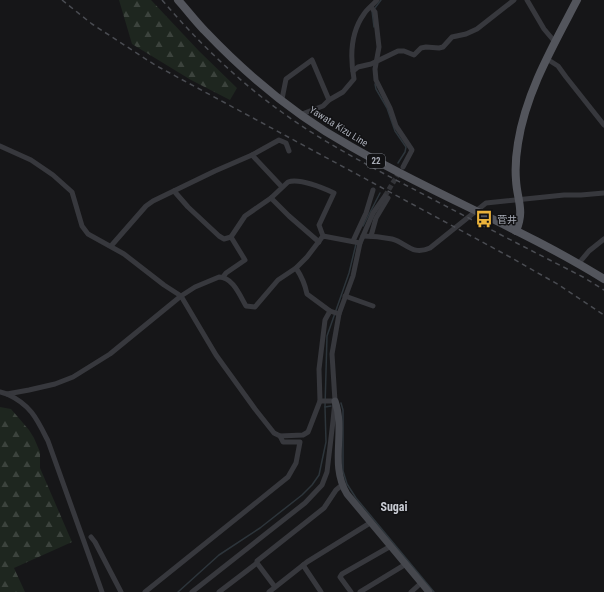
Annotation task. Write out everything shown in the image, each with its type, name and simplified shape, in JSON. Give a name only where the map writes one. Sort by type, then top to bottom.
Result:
[{"type":"main road","name":"Yawata Kizu Line","points":[[178,0],[225,51],[282,99],[349,146],[442,195],[475,210],[579,263],[604,279]]},
{"type":"main road","points":[[516,231],[520,221],[521,212],[516,180],[517,156],[522,123],[530,96],[577,0]]},
{"type":"street","points":[[302,114],[323,106],[343,92],[354,79],[353,38],[365,12],[371,8],[377,0]]},
{"type":"street","points":[[353,71],[358,67],[371,64],[398,51],[414,54],[421,48],[443,47],[452,37],[466,34],[483,26],[514,0]]},
{"type":"street","points":[[527,0],[544,29],[556,42]]},
{"type":"street","points":[[371,8],[375,12],[379,47],[375,69],[376,80],[390,108],[396,126],[412,150],[403,167]]},
{"type":"street","points":[[547,59],[558,66],[604,125]]},
{"type":"street","points":[[282,99],[286,79],[312,60],[330,100]]},
{"type":"street","points":[[111,246],[146,206],[174,191],[252,155],[279,140],[286,143],[290,151]]},
{"type":"street","points":[[0,146],[41,166],[72,192],[82,226],[93,238],[124,254],[164,285],[181,296],[216,355],[274,433],[280,436],[303,436],[308,432],[322,401],[319,369],[325,320],[330,312]]},
{"type":"street","points":[[252,155],[282,187]]},
{"type":"street","points":[[7,394],[55,384],[73,377],[110,354],[181,296],[195,287],[219,277],[223,277],[231,282],[246,306],[255,307],[278,280],[296,268],[319,242],[323,236],[320,225],[334,193],[309,183],[292,181],[245,216],[231,237],[224,239],[188,207],[174,191]]},
{"type":"street","points":[[192,592],[305,503],[322,485],[327,472],[333,401],[332,354],[338,314],[353,276],[356,242],[374,190]]},
{"type":"street","points":[[363,236],[392,239],[412,249],[422,252],[430,248],[475,210],[486,203],[604,193]]},
{"type":"street","points":[[356,242],[363,236],[374,213],[386,197],[376,218],[371,236]]},
{"type":"street","points":[[271,198],[319,242]]},
{"type":"street","points":[[323,236],[356,242]]},
{"type":"street","points":[[223,277],[226,273],[245,260],[231,237]]},
{"type":"street","points":[[579,263],[589,251],[604,239]]},
{"type":"street","points":[[296,268],[304,280],[307,294],[330,312],[338,314]]},
{"type":"street","points":[[345,296],[373,306]]},
{"type":"street","points":[[0,392],[22,402],[38,421],[48,441],[102,592]]},
{"type":"street","points":[[322,401],[333,401]]},
{"type":"street","points":[[333,401],[338,415],[338,471],[342,485],[347,494],[429,592]]},
{"type":"street","points":[[145,592],[288,477],[296,463],[300,442],[283,442],[280,436]]},
{"type":"street","points":[[219,592],[324,508],[336,490],[342,485]]},
{"type":"street","points":[[268,592],[303,565],[370,522]]},
{"type":"street","points":[[91,537],[121,592]]},
{"type":"street","points":[[351,592],[340,577],[342,574],[390,546]]},
{"type":"street","points":[[257,563],[275,587]]},
{"type":"street","points":[[360,592],[406,564]]},
{"type":"street","points":[[303,565],[321,592]]},
{"type":"street","points":[[411,592],[421,583]]},
{"type":"green space","points":[[119,0],[151,0],[199,51],[237,88],[230,100],[191,80],[132,44]]},
{"type":"green space","points":[[0,407],[11,409],[34,438],[40,452],[40,468],[72,542],[14,568],[25,592],[0,592]]},
{"type":"waterway","points":[[375,8],[381,0]]},
{"type":"waterway","points":[[372,11],[374,27]]},
{"type":"waterway","points":[[375,84],[376,89],[387,108],[395,131],[406,147],[405,152],[398,163]]},
{"type":"waterway","points":[[363,226],[380,193]]},
{"type":"waterway","points":[[178,592],[219,555],[260,528],[302,495],[319,475],[326,442],[325,407],[327,336],[349,273],[356,244]]},
{"type":"waterway","points":[[341,403],[343,410],[343,471],[347,484],[356,498],[434,592]]},
{"type":"waterway","points":[[325,407],[331,406]]},
{"type":"tunnel","points":[[385,196],[400,171]]},
{"type":"railway","points":[[62,0],[92,24],[155,65],[510,257],[559,285],[604,315]]},
{"type":"railway","points":[[162,0],[204,46],[234,74],[266,101],[299,124],[367,165],[583,277],[604,290]]},
{"type":"place","name":"菅井","points":[[484,219]]},
{"type":"district","name":"Sugai","points":[[394,507]]}]
